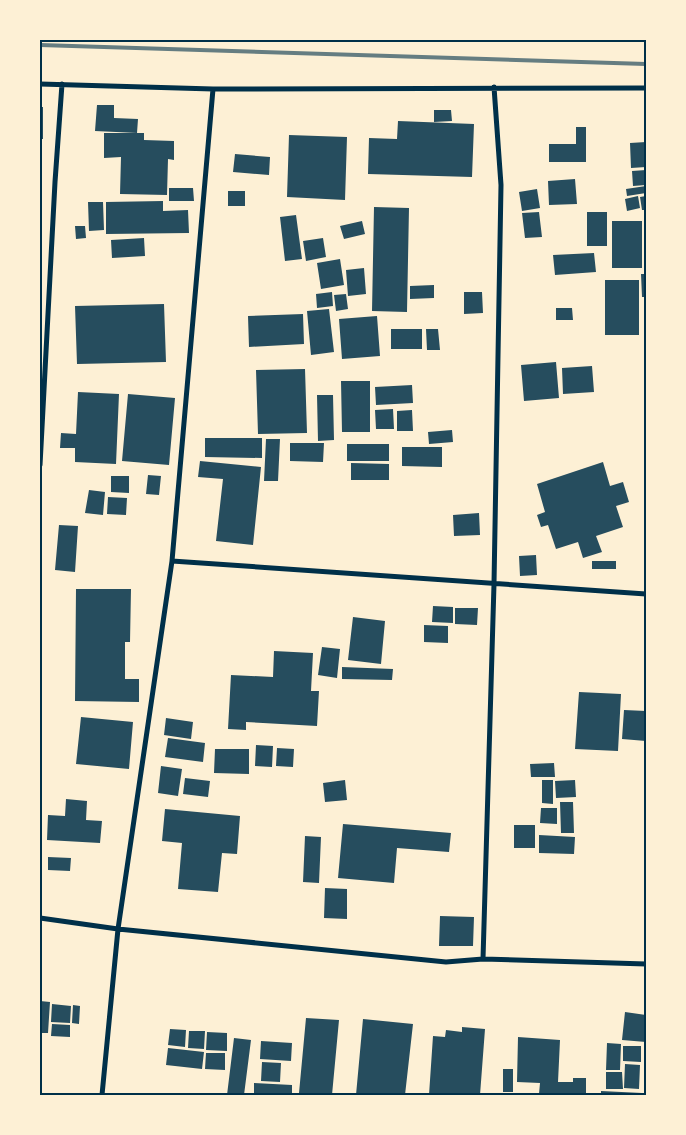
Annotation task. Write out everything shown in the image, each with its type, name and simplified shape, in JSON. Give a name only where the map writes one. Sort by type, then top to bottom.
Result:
[{"type":"street","points":[[40,84],[214,89],[646,88]]},
{"type":"street","points":[[40,465],[62,84]]},
{"type":"street","points":[[484,959],[494,584],[501,185],[494,87]]},
{"type":"street","points":[[102,1095],[118,929],[172,561],[214,89]]},
{"type":"street","points":[[172,561],[646,594]]},
{"type":"street","points":[[40,918],[118,929],[446,962],[484,959],[646,964]]},
{"type":"building","points":[[97,105],[114,105],[114,118],[138,119],[137,133],[95,131]]},
{"type":"building","points":[[40,107],[43,107],[43,139],[40,139]]},
{"type":"building","points":[[434,110],[451,110],[452,121],[434,122]]},
{"type":"building","points":[[398,121],[474,124],[472,177],[368,174],[369,138],[397,139]]},
{"type":"building","points":[[576,127],[586,127],[586,162],[549,162],[549,144],[576,144]]},
{"type":"building","points":[[104,133],[144,133],[144,140],[174,141],[174,160],[168,159],[167,195],[120,194],[121,157],[104,158]]},
{"type":"building","points":[[289,135],[347,137],[345,200],[287,197]]},
{"type":"building","points":[[646,142],[646,167],[631,168],[630,143]]},
{"type":"building","points":[[235,154],[270,157],[269,175],[233,172]]},
{"type":"building","points":[[646,170],[646,185],[633,186],[632,171]]},
{"type":"building","points":[[575,179],[577,204],[549,205],[548,181]]},
{"type":"building","points":[[646,186],[646,193],[627,196],[626,189]]},
{"type":"building","points":[[169,188],[193,188],[194,201],[169,201]]},
{"type":"building","points":[[537,189],[540,208],[522,211],[519,192]]},
{"type":"building","points":[[228,191],[245,191],[245,206],[228,206]]},
{"type":"building","points":[[638,196],[640,208],[627,211],[625,199]]},
{"type":"building","points":[[646,196],[646,210],[642,210],[640,197]]},
{"type":"building","points":[[163,201],[163,211],[188,210],[189,233],[106,234],[106,202]]},
{"type":"building","points":[[88,202],[103,202],[104,230],[89,231]]},
{"type":"building","points":[[374,207],[409,208],[407,312],[372,311]]},
{"type":"building","points":[[539,212],[542,237],[525,238],[522,213]]},
{"type":"building","points":[[587,212],[607,212],[607,246],[587,246]]},
{"type":"building","points":[[296,215],[302,259],[285,261],[280,217]]},
{"type":"building","points":[[362,221],[365,234],[344,239],[340,226]]},
{"type":"building","points":[[612,221],[642,221],[642,268],[612,268]]},
{"type":"building","points":[[75,226],[85,226],[86,238],[76,239]]},
{"type":"building","points":[[144,238],[145,256],[112,258],[111,240]]},
{"type":"building","points":[[323,238],[326,257],[306,261],[303,241]]},
{"type":"building","points":[[594,253],[596,272],[555,275],[553,255]]},
{"type":"building","points":[[340,259],[344,285],[321,289],[317,263]]},
{"type":"building","points":[[364,268],[366,294],[348,296],[346,270]]},
{"type":"building","points":[[641,274],[646,274],[646,297],[642,297]]},
{"type":"building","points":[[605,280],[639,280],[639,335],[605,335]]},
{"type":"building","points":[[434,285],[434,298],[410,299],[410,286]]},
{"type":"building","points":[[332,292],[333,306],[317,308],[316,294]]},
{"type":"building","points":[[464,292],[482,292],[483,313],[464,314]]},
{"type":"building","points":[[346,294],[348,309],[336,311],[334,295]]},
{"type":"building","points":[[164,304],[166,362],[77,364],[75,306]]},
{"type":"building","points":[[556,308],[572,308],[573,320],[556,320]]},
{"type":"building","points":[[329,309],[334,352],[311,355],[307,311]]},
{"type":"building","points":[[303,314],[304,344],[249,347],[248,316]]},
{"type":"building","points":[[377,316],[380,356],[342,359],[339,319]]},
{"type":"building","points":[[391,329],[422,329],[422,349],[391,349]]},
{"type":"building","points":[[426,329],[438,329],[440,350],[427,350]]},
{"type":"building","points":[[556,362],[559,398],[524,401],[521,365]]},
{"type":"building","points":[[592,366],[594,392],[563,394],[562,368]]},
{"type":"building","points":[[305,369],[307,433],[258,434],[256,370]]},
{"type":"building","points":[[341,381],[370,381],[370,432],[342,432]]},
{"type":"building","points":[[412,385],[413,403],[376,405],[375,387]]},
{"type":"building","points":[[78,392],[119,394],[116,464],[75,462],[75,448],[60,448],[61,433],[76,434]]},
{"type":"building","points":[[128,394],[175,398],[169,465],[122,461]]},
{"type":"building","points":[[317,395],[333,395],[334,440],[318,441]]},
{"type":"building","points":[[393,409],[394,429],[376,429],[375,410]]},
{"type":"building","points":[[412,410],[413,431],[397,431],[397,411]]},
{"type":"building","points":[[452,430],[453,442],[429,444],[428,432]]},
{"type":"building","points":[[205,438],[262,438],[262,458],[205,457]]},
{"type":"building","points":[[266,439],[280,439],[278,481],[264,481]]},
{"type":"building","points":[[290,443],[324,443],[323,462],[290,461]]},
{"type":"building","points":[[347,444],[389,444],[389,461],[347,461]]},
{"type":"building","points":[[402,447],[442,447],[442,467],[402,466]]},
{"type":"building","points":[[200,461],[261,467],[253,545],[216,541],[223,479],[198,477]]},
{"type":"building","points":[[603,462],[610,486],[623,482],[629,502],[616,506],[623,527],[596,536],[602,552],[583,558],[578,542],[556,549],[548,525],[541,527],[537,515],[545,512],[537,484]]},
{"type":"building","points":[[351,463],[389,464],[389,480],[351,480]]},
{"type":"building","points":[[148,475],[161,476],[159,495],[146,494]]},
{"type":"building","points":[[111,476],[129,476],[129,493],[111,492]]},
{"type":"building","points":[[89,490],[105,492],[103,515],[85,513]]},
{"type":"building","points":[[108,497],[127,498],[126,515],[107,514]]},
{"type":"building","points":[[479,513],[480,535],[454,536],[453,515]]},
{"type":"building","points":[[59,525],[78,526],[75,572],[55,570]]},
{"type":"building","points":[[536,555],[537,575],[520,576],[519,556]]},
{"type":"building","points":[[592,561],[616,561],[616,569],[592,569]]},
{"type":"building","points":[[76,589],[131,589],[130,642],[125,642],[125,679],[139,679],[139,702],[75,701]]},
{"type":"building","points":[[433,606],[453,607],[453,623],[432,622]]},
{"type":"building","points":[[455,608],[478,608],[477,625],[455,624]]},
{"type":"building","points":[[353,617],[385,621],[381,664],[348,660]]},
{"type":"building","points":[[424,625],[448,626],[448,643],[424,642]]},
{"type":"building","points":[[322,647],[340,649],[337,678],[318,675]]},
{"type":"building","points":[[274,651],[313,653],[311,691],[319,691],[317,726],[246,722],[246,730],[228,729],[231,675],[273,677]]},
{"type":"building","points":[[342,667],[393,669],[392,680],[342,679]]},
{"type":"building","points":[[579,692],[621,694],[618,751],[575,749]]},
{"type":"building","points":[[624,710],[646,711],[646,741],[622,739]]},
{"type":"building","points":[[81,717],[133,722],[129,769],[76,764]]},
{"type":"building","points":[[166,718],[193,722],[191,739],[164,735]]},
{"type":"building","points":[[168,738],[205,743],[203,762],[165,757]]},
{"type":"building","points":[[256,745],[273,746],[272,767],[255,766]]},
{"type":"building","points":[[277,748],[294,749],[293,767],[276,766]]},
{"type":"building","points":[[215,749],[249,749],[249,774],[214,773]]},
{"type":"building","points":[[554,763],[555,777],[531,777],[530,764]]},
{"type":"building","points":[[161,766],[182,769],[178,796],[158,793]]},
{"type":"building","points":[[185,778],[210,781],[208,797],[183,794]]},
{"type":"building","points":[[345,780],[347,800],[325,802],[323,783]]},
{"type":"building","points":[[542,780],[553,780],[553,804],[542,803]]},
{"type":"building","points":[[575,780],[576,797],[556,798],[555,781]]},
{"type":"building","points":[[66,799],[87,801],[86,820],[102,821],[100,843],[47,840],[48,815],[65,816]]},
{"type":"building","points":[[560,802],[573,802],[574,833],[561,833]]},
{"type":"building","points":[[541,808],[557,808],[557,824],[540,823]]},
{"type":"building","points":[[165,809],[240,816],[237,854],[222,853],[218,892],[178,889],[182,843],[162,841]]},
{"type":"building","points":[[343,824],[451,833],[449,852],[397,848],[394,883],[338,878]]},
{"type":"building","points":[[514,825],[535,825],[535,848],[514,848]]},
{"type":"building","points":[[539,835],[575,837],[574,854],[539,853]]},
{"type":"building","points":[[305,836],[321,837],[319,883],[303,882]]},
{"type":"building","points":[[48,857],[71,858],[70,871],[48,870]]},
{"type":"building","points":[[325,888],[347,889],[347,919],[324,918]]},
{"type":"building","points":[[440,916],[474,917],[473,946],[439,946]]},
{"type":"building","points":[[40,1001],[50,1002],[48,1033],[40,1033]]},
{"type":"building","points":[[52,1004],[71,1006],[70,1023],[51,1022]]},
{"type":"building","points":[[73,1005],[80,1006],[79,1024],[72,1023]]},
{"type":"building","points":[[625,1012],[646,1015],[646,1042],[622,1040]]},
{"type":"building","points":[[306,1018],[339,1020],[332,1095],[299,1093]]},
{"type":"building","points":[[363,1019],[413,1024],[405,1095],[356,1095]]},
{"type":"building","points":[[52,1024],[70,1025],[70,1037],[51,1036]]},
{"type":"building","points":[[462,1027],[485,1029],[480,1095],[429,1095],[433,1036],[445,1037],[446,1030],[462,1032]]},
{"type":"building","points":[[170,1029],[186,1030],[185,1047],[168,1045]]},
{"type":"building","points":[[189,1031],[205,1031],[204,1049],[188,1048]]},
{"type":"building","points":[[207,1032],[227,1033],[227,1051],[206,1050]]},
{"type":"building","points":[[518,1037],[560,1040],[558,1082],[573,1082],[573,1078],[586,1078],[586,1095],[539,1094],[540,1083],[517,1082]]},
{"type":"building","points":[[234,1038],[251,1040],[244,1095],[227,1095]]},
{"type":"building","points":[[261,1041],[292,1043],[291,1061],[260,1059]]},
{"type":"building","points":[[607,1043],[621,1044],[620,1070],[606,1070]]},
{"type":"building","points":[[623,1046],[641,1046],[641,1062],[623,1061]]},
{"type":"building","points":[[168,1048],[204,1052],[202,1069],[166,1065]]},
{"type":"building","points":[[206,1053],[225,1053],[225,1070],[205,1069]]},
{"type":"building","points":[[262,1062],[281,1063],[280,1082],[261,1081]]},
{"type":"building","points":[[625,1064],[640,1065],[639,1089],[624,1088]]},
{"type":"building","points":[[503,1069],[513,1069],[513,1092],[503,1092]]},
{"type":"building","points":[[606,1072],[622,1072],[623,1089],[606,1089]]},
{"type":"building","points":[[254,1083],[292,1085],[292,1095],[254,1095]]},
{"type":"building","points":[[601,1091],[642,1093],[642,1095],[601,1095]]},
{"type":"railway","points":[[40,45],[646,64]]}]
